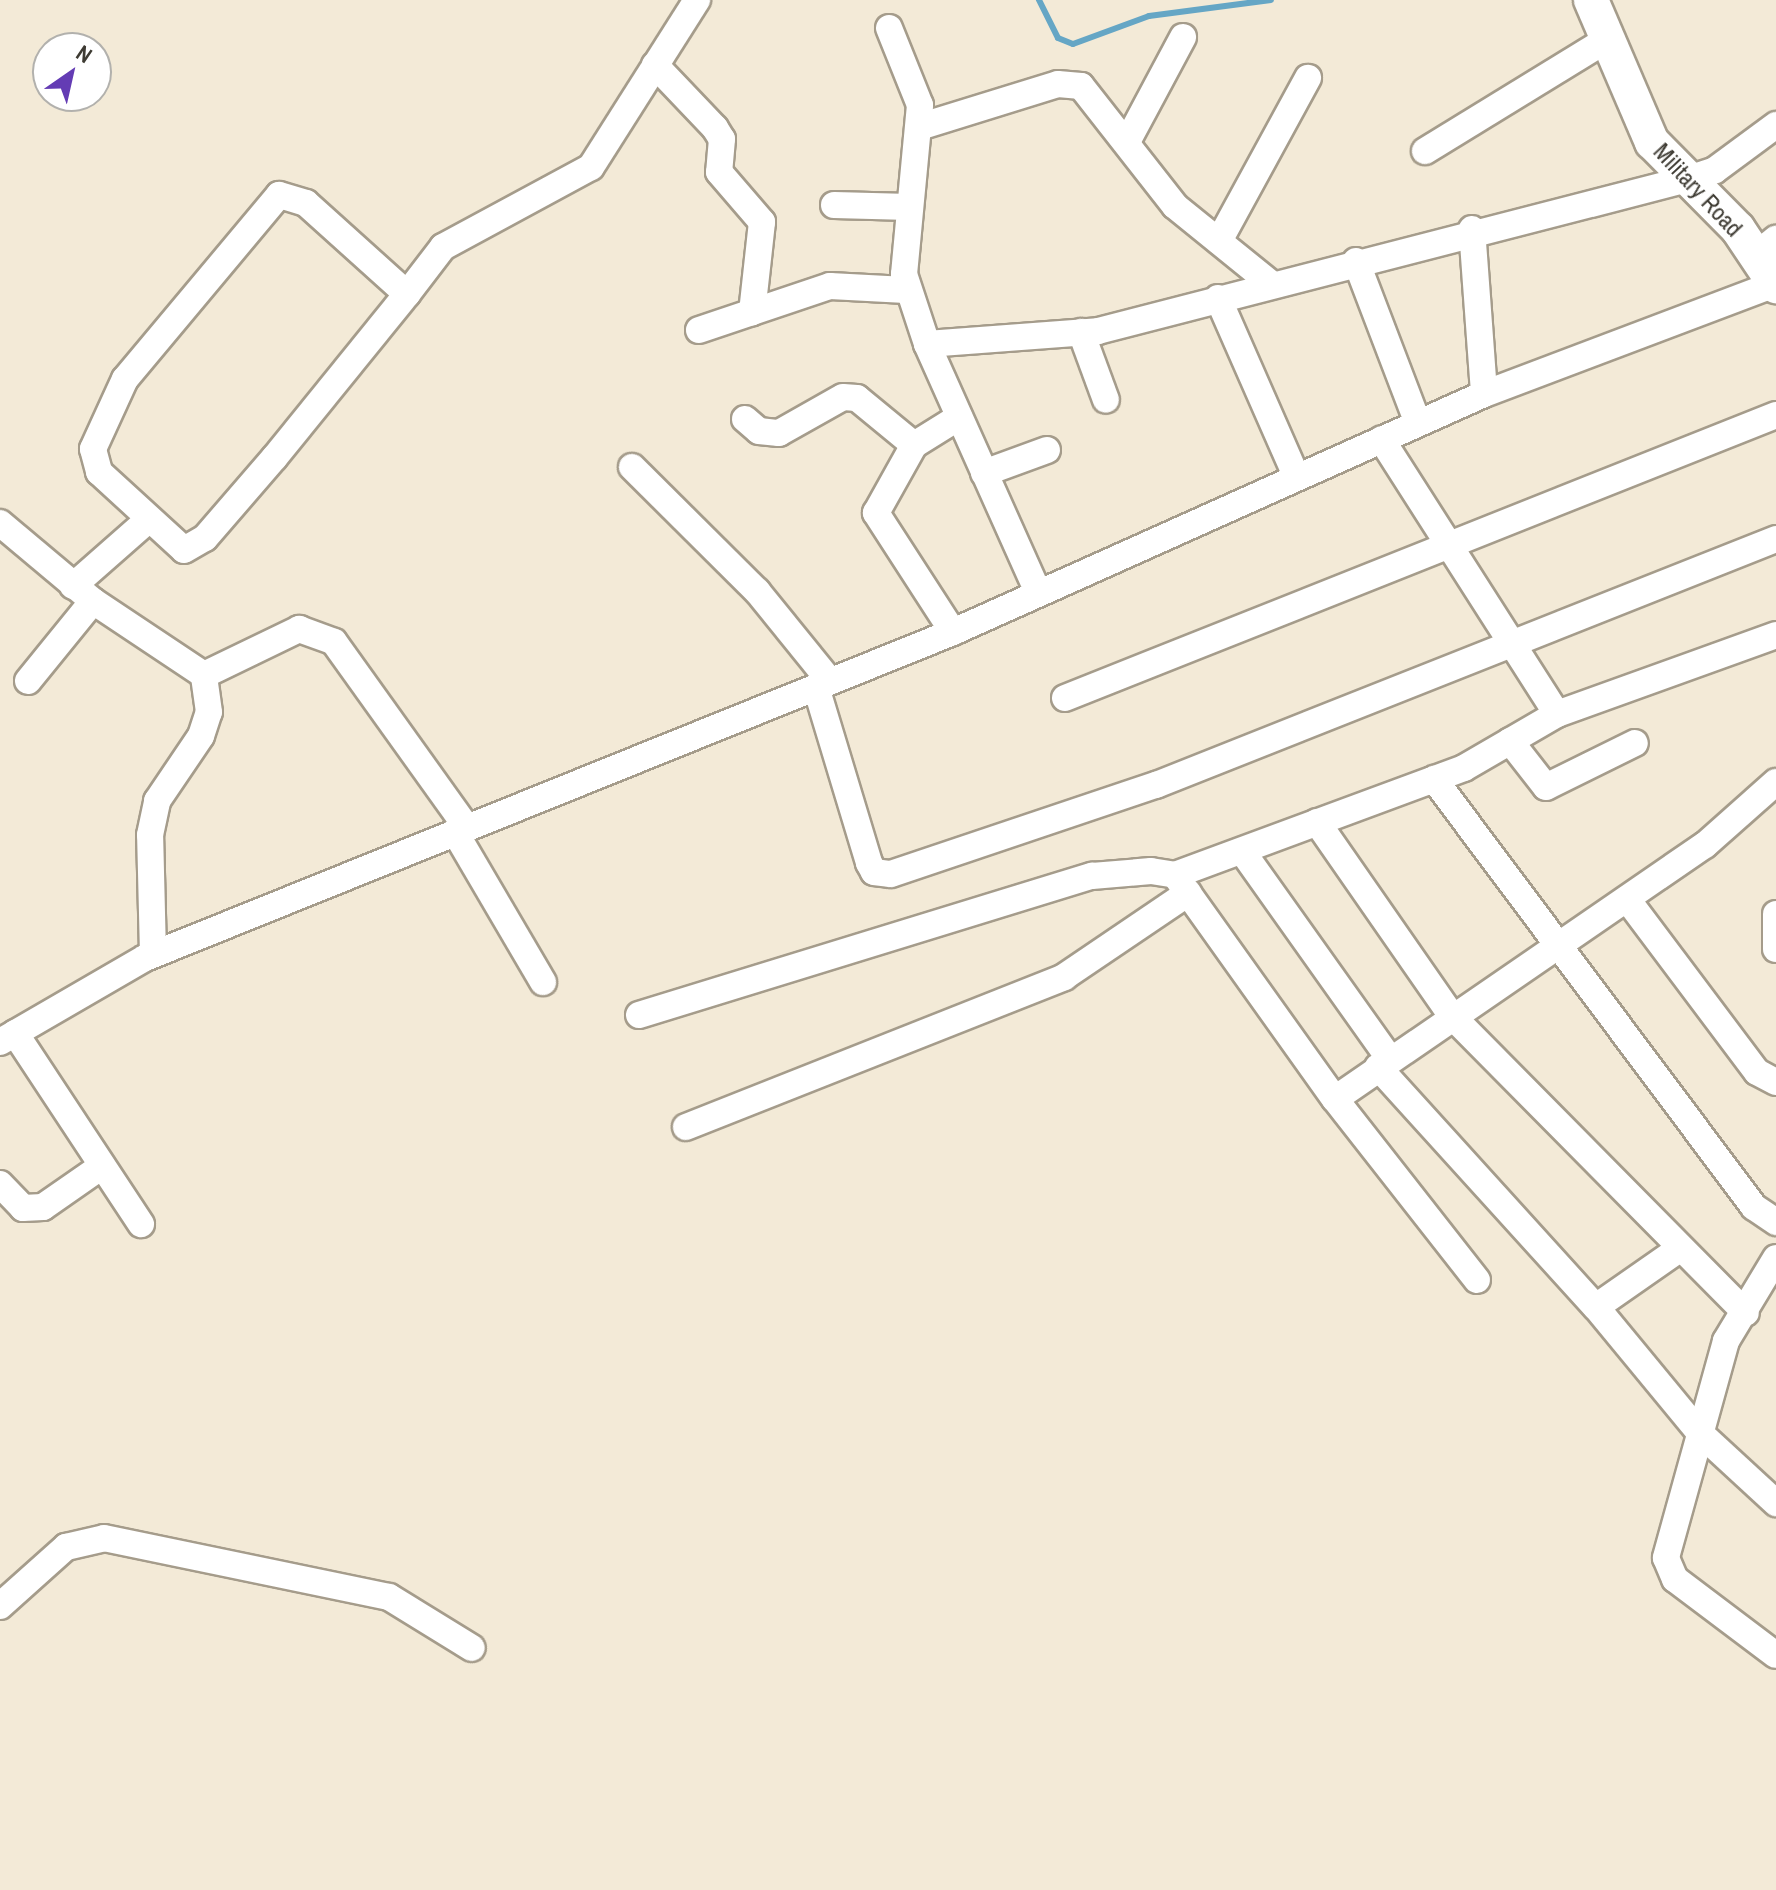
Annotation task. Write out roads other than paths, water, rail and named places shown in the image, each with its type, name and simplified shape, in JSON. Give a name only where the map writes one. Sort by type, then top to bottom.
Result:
[{"type":"main road","name":"Military Road","points":[[1591,0],[1652,142],[1688,179],[1766,247],[1775,285]]},
{"type":"street","points":[[407,294],[306,203],[279,195],[125,379],[103,420],[93,449],[99,472],[147,521],[184,550],[205,538],[407,294],[450,241],[583,175],[697,0]]},
{"type":"street","points":[[889,28],[917,85],[919,127],[910,207],[906,290],[1037,590]]},
{"type":"street","points":[[1127,142],[1183,37]]},
{"type":"street","points":[[1425,151],[1608,39]]},
{"type":"street","points":[[655,65],[715,128],[722,139],[719,172],[762,222],[752,312]]},
{"type":"street","points":[[1219,241],[1308,78]]},
{"type":"street","points":[[919,127],[1069,83],[1089,91],[1175,206],[1269,282]]},
{"type":"street","points":[[927,344],[1081,332],[1472,229],[1688,179],[1715,170],[1776,125]]},
{"type":"street","points":[[834,205],[910,207]]},
{"type":"street","points":[[1472,229],[1484,394]]},
{"type":"street","points":[[1356,261],[1418,423]]},
{"type":"street","points":[[141,1224],[8,1037],[153,954],[953,632],[1037,590],[1484,394],[1775,285]]},
{"type":"street","points":[[699,330],[830,286],[906,290]]},
{"type":"street","points":[[1218,298],[1296,476]]},
{"type":"street","points":[[1081,332],[1106,400]]},
{"type":"street","points":[[745,419],[759,431],[779,433],[843,397],[857,398],[914,445]]},
{"type":"street","points":[[1065,698],[1447,542],[1776,415]]},
{"type":"street","points":[[953,632],[876,513],[914,445],[959,417]]},
{"type":"street","points":[[1381,439],[1557,714]]},
{"type":"street","points":[[984,473],[1047,450]]},
{"type":"street","points":[[632,467],[757,591],[823,684],[869,863],[882,875],[1156,785],[1776,539]]},
{"type":"street","points":[[28,681],[83,594],[147,521]]},
{"type":"street","points":[[0,523],[83,594],[204,675],[209,712],[201,736],[155,812],[148,877],[153,954]]},
{"type":"street","points":[[204,675],[299,629],[334,642],[461,830],[543,982]]},
{"type":"street","points":[[686,1127],[1064,977],[1182,884],[1242,851],[1434,779],[1557,714],[1776,635]]},
{"type":"street","points":[[1510,741],[1546,787],[1635,743]]},
{"type":"street","points":[[1434,779],[1552,945],[1754,1207],[1776,1222]]},
{"type":"street","points":[[1335,1099],[1552,945],[1627,899],[1776,782]]},
{"type":"street","points":[[1317,822],[1451,1015],[1679,1249],[1746,1313]]},
{"type":"street","points":[[1242,851],[1384,1063],[1596,1307],[1699,1432],[1776,1503]]},
{"type":"street","points":[[639,1015],[1092,876],[1182,884],[1335,1099],[1477,1280]]},
{"type":"street","points":[[1627,899],[1757,1072],[1776,1082]]},
{"type":"street","points":[[1776,914],[1776,949]]},
{"type":"street","points":[[0,1184],[23,1208],[43,1207],[102,1166]]},
{"type":"street","points":[[1596,1307],[1679,1249]]},
{"type":"street","points":[[1776,1258],[1746,1313],[1726,1341],[1699,1432],[1667,1570],[1776,1655]]},
{"type":"street","points":[[0,1606],[66,1547],[104,1538],[389,1597],[472,1648]]},
{"type":"waterway","points":[[1039,0],[1058,38],[1073,44],[1149,16],[1271,0]]}]
